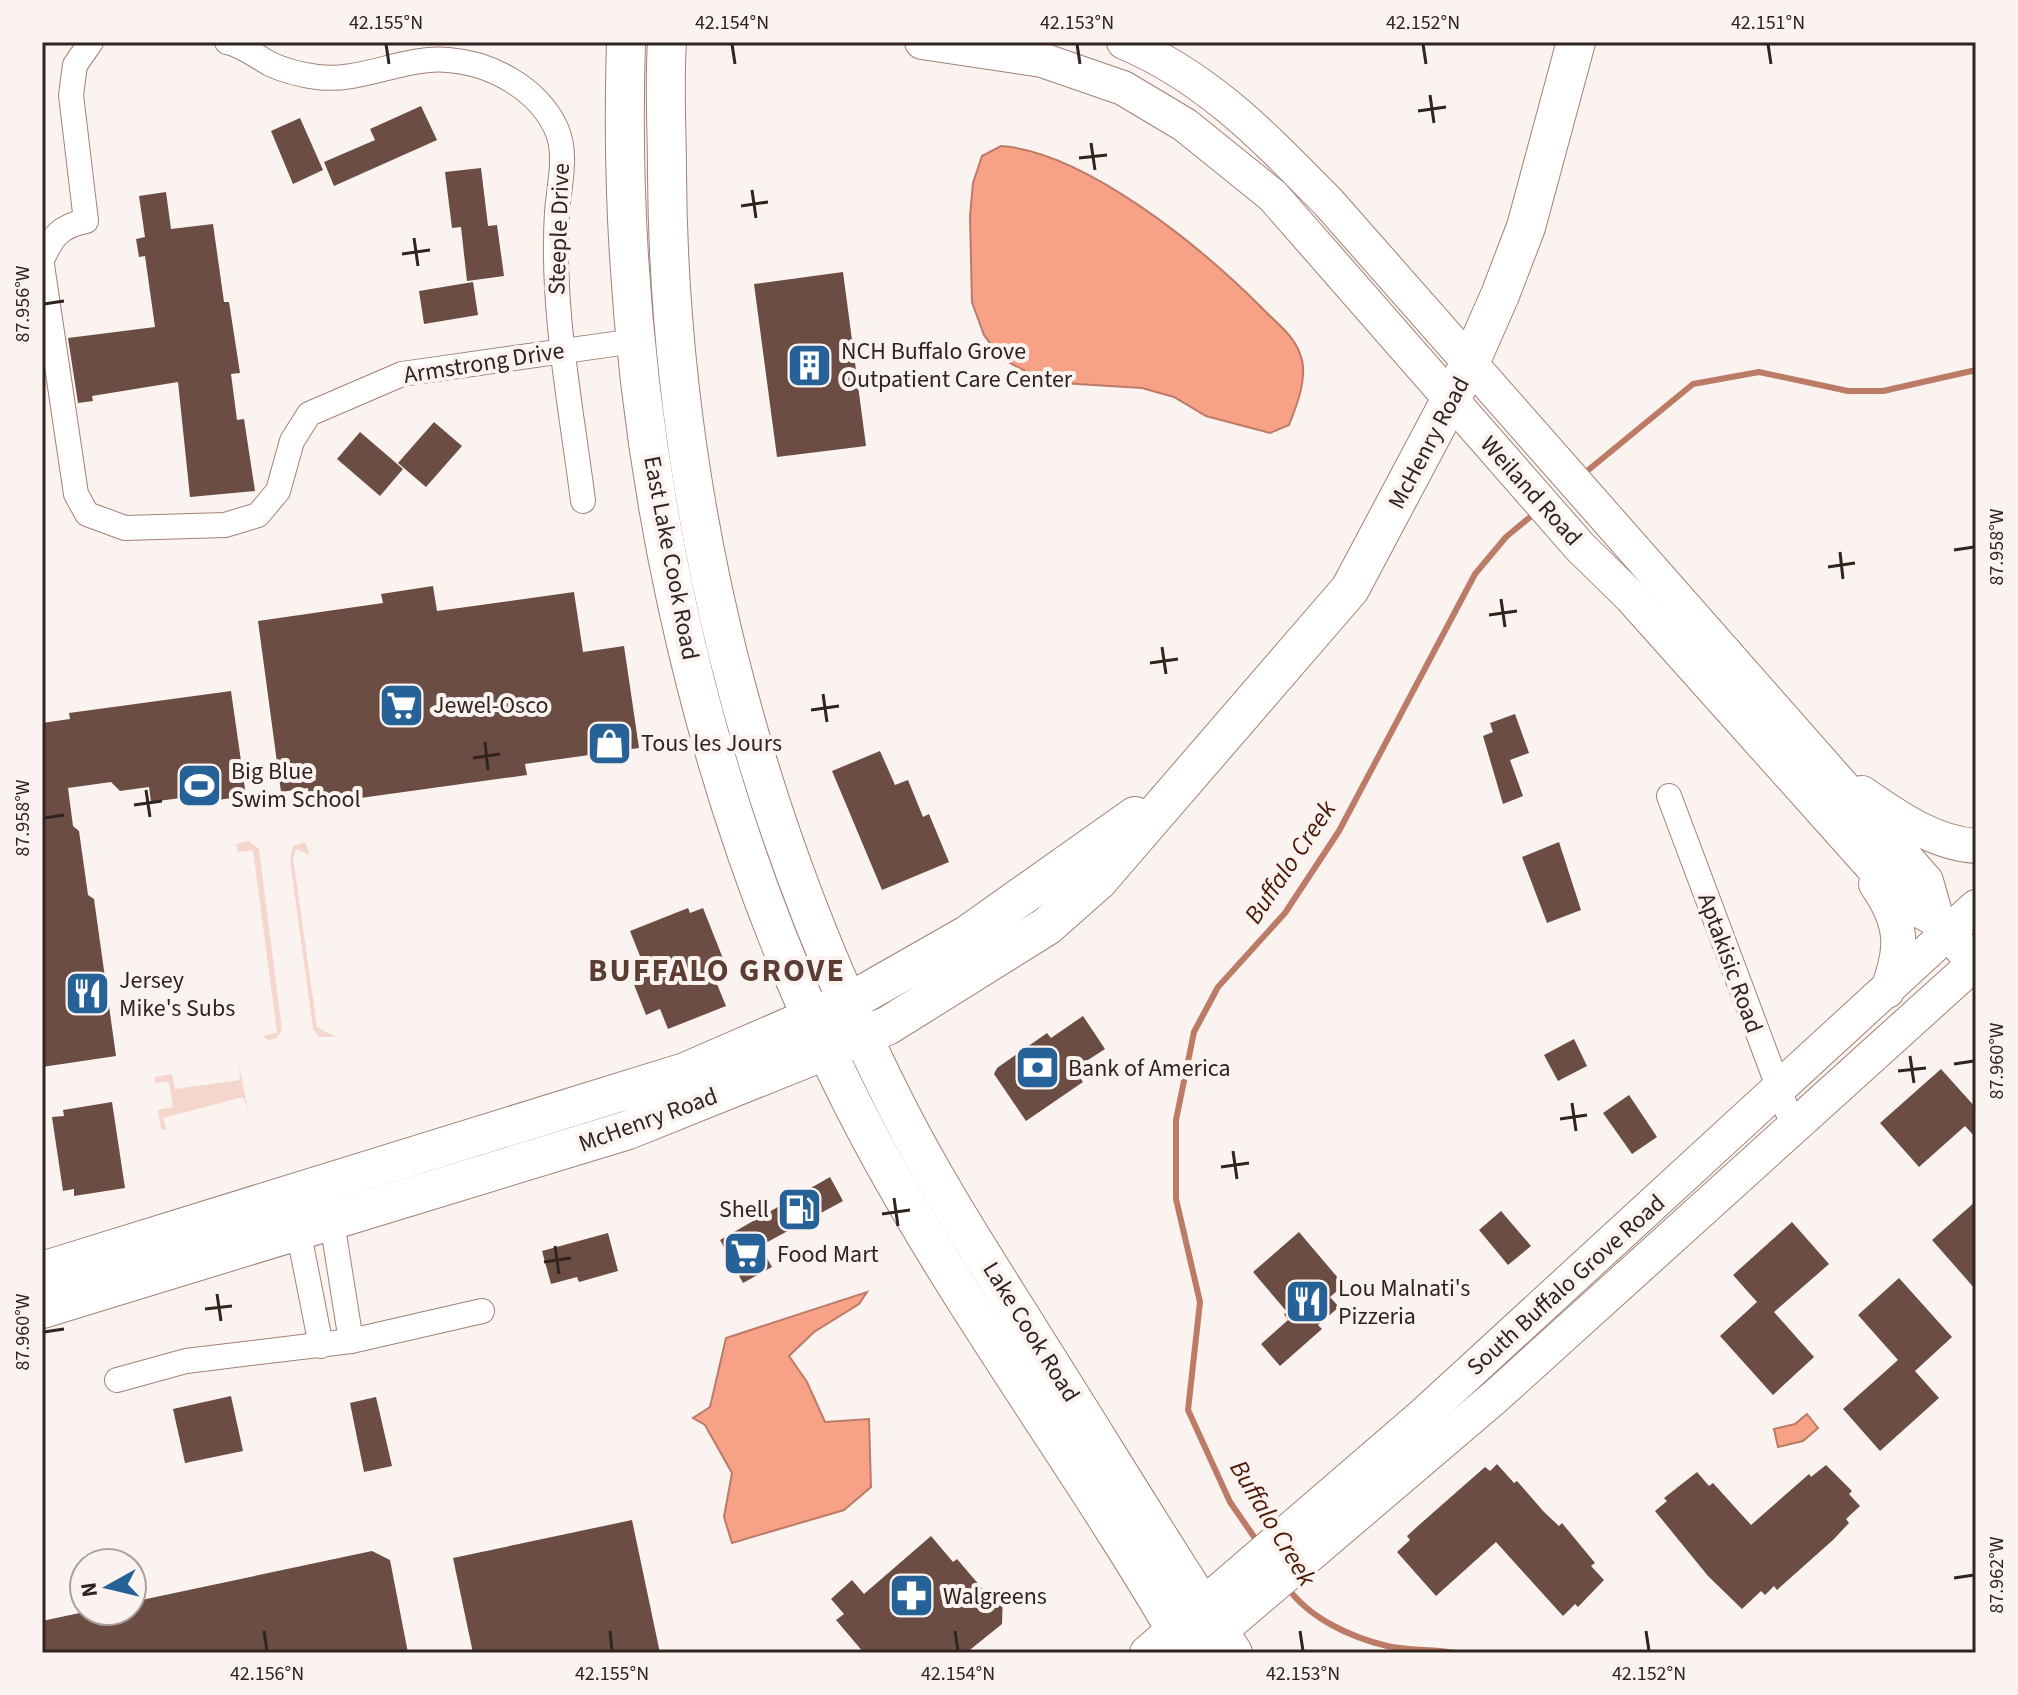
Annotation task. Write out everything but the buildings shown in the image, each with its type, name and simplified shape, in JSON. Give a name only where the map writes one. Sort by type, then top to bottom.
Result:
[{"type":"main road","name":"East Lake Cook Road","points":[[626,42],[635,341],[657,502],[697,690],[731,807],[820,1034]]},
{"type":"main road","name":"East Lake Cook Road","points":[[667,42],[667,204],[672,334],[691,486],[742,714],[784,843],[848,1002]]},
{"type":"main road","name":"Weiland Road","points":[[922,42],[1042,60],[1123,88],[1185,125],[1273,196],[1344,273],[1451,401],[1580,547],[1631,597],[1904,902],[1943,926]]},
{"type":"main road","name":"Weiland Road","points":[[1124,42],[1184,74],[1242,114],[1329,203],[1926,881],[1943,926]]},
{"type":"main road","name":"McHenry Road","points":[[42,1271],[685,1072],[820,1034],[863,1036],[887,1026],[1047,926],[1098,881],[1350,589],[1470,363],[1526,227],[1576,42]]},
{"type":"main road","points":[[1791,729],[1863,794],[1931,836],[1954,844],[1976,846]]},
{"type":"main road","name":"McHenry Road","points":[[42,1309],[628,1130],[820,1034],[848,1002],[967,935],[1177,788]]},
{"type":"main road","points":[[1862,856],[1890,904],[1897,926],[1900,953],[1887,992]]},
{"type":"main road","name":"South Buffalo Grove Road","points":[[1194,1640],[1306,1539],[1887,992],[1943,926],[1976,907]]},
{"type":"main road","points":[[1943,926],[1975,963]]},
{"type":"main road","name":"South Buffalo Grove Road","points":[[1306,1539],[1474,1416],[1975,963]]},
{"type":"main road","name":"Lake Cook Road","points":[[848,1002],[894,1101],[1194,1640]]},
{"type":"main road","name":"Lake Cook Road","points":[[820,1034],[866,1129],[941,1259],[1194,1640]]},
{"type":"street","name":"Armstrong Drive","points":[[91,42],[75,65],[71,95],[86,221],[67,224],[51,237],[42,262],[76,494],[87,514],[125,528],[225,525],[258,515],[278,491],[292,441],[309,414],[402,374],[635,341]]},
{"type":"street","name":"Steeple Drive","points":[[227,42],[275,66],[318,77],[363,75],[407,64],[448,60],[503,74],[534,96],[557,129],[563,158],[555,252],[557,314],[583,501]]},
{"type":"street","name":"Aptakisic Road","points":[[1669,796],[1794,1129]]},
{"type":"street","points":[[309,1189],[316,1227],[351,1341]]},
{"type":"street","points":[[309,1189],[316,1227],[321,1346]]},
{"type":"street","points":[[117,1380],[186,1361],[351,1341],[482,1311]]},
{"type":"shaded area","points":[[1001,146],[1034,152],[1069,165],[1105,184],[1175,232],[1261,307],[1293,341],[1302,362],[1301,390],[1289,425],[1270,433],[1206,416],[1174,397],[1142,388],[1045,382],[1001,358],[984,335],[972,302],[970,216],[973,183],[982,156]]},
{"type":"shaded area","points":[[249,841],[259,849],[282,1030],[277,1038],[269,1040],[262,1036],[277,1033],[253,850],[238,852],[236,844]]},
{"type":"shaded area","points":[[305,842],[310,855],[296,849],[293,858],[317,1027],[336,1037],[319,1037],[313,1028],[290,860],[293,846]]},
{"type":"shaded area","points":[[239,1065],[248,1111],[243,1097],[163,1118],[167,1131],[161,1129],[158,1110],[173,1107],[169,1082],[155,1083],[155,1077],[172,1074],[175,1089],[240,1080]]},
{"type":"shaded area","points":[[867,1292],[859,1304],[814,1332],[789,1356],[807,1382],[825,1422],[869,1419],[871,1487],[844,1510],[732,1543],[724,1517],[732,1473],[705,1425],[693,1418],[710,1407],[726,1338]]},
{"type":"shaded area","points":[[1807,1414],[1818,1428],[1803,1441],[1778,1447],[1774,1429],[1795,1424]]},
{"type":"waterway","name":"Buffalo Creek","points":[[1581,476],[1693,384],[1759,372],[1848,391],[1883,391],[1976,370]]},
{"type":"waterway","name":"Buffalo Creek","points":[[1259,1544],[1230,1502],[1188,1410],[1200,1302],[1176,1199],[1176,1120],[1194,1032],[1218,987],[1285,913],[1339,831],[1475,574],[1506,537],[1535,513]]},
{"type":"waterway","name":"Buffalo Creek","points":[[1287,1587],[1319,1617],[1359,1637],[1395,1648],[1456,1653]]},
{"type":"place","name":"NCH Buffalo Grove Outpatient Care Center","points":[[810,365]]},
{"type":"place","name":"Jewel-Osco","points":[[402,705]]},
{"type":"place","name":"Tous les Jours","points":[[610,743]]},
{"type":"place","name":"Big Blue Swim School","points":[[200,785]]},
{"type":"place","name":"Jersey Mike's Subs","points":[[88,994]]},
{"type":"place","name":"Bank of America","points":[[1037,1068]]},
{"type":"place","name":"Shell","points":[[800,1209]]},
{"type":"place","name":"Food Mart","points":[[746,1254]]},
{"type":"place","name":"Lou Malnati's Pizzeria","points":[[1307,1302]]},
{"type":"place","name":"Walgreens","points":[[912,1596]]},
{"type":"district","name":"BUFFALO GROVE","points":[[717,971]]}]
